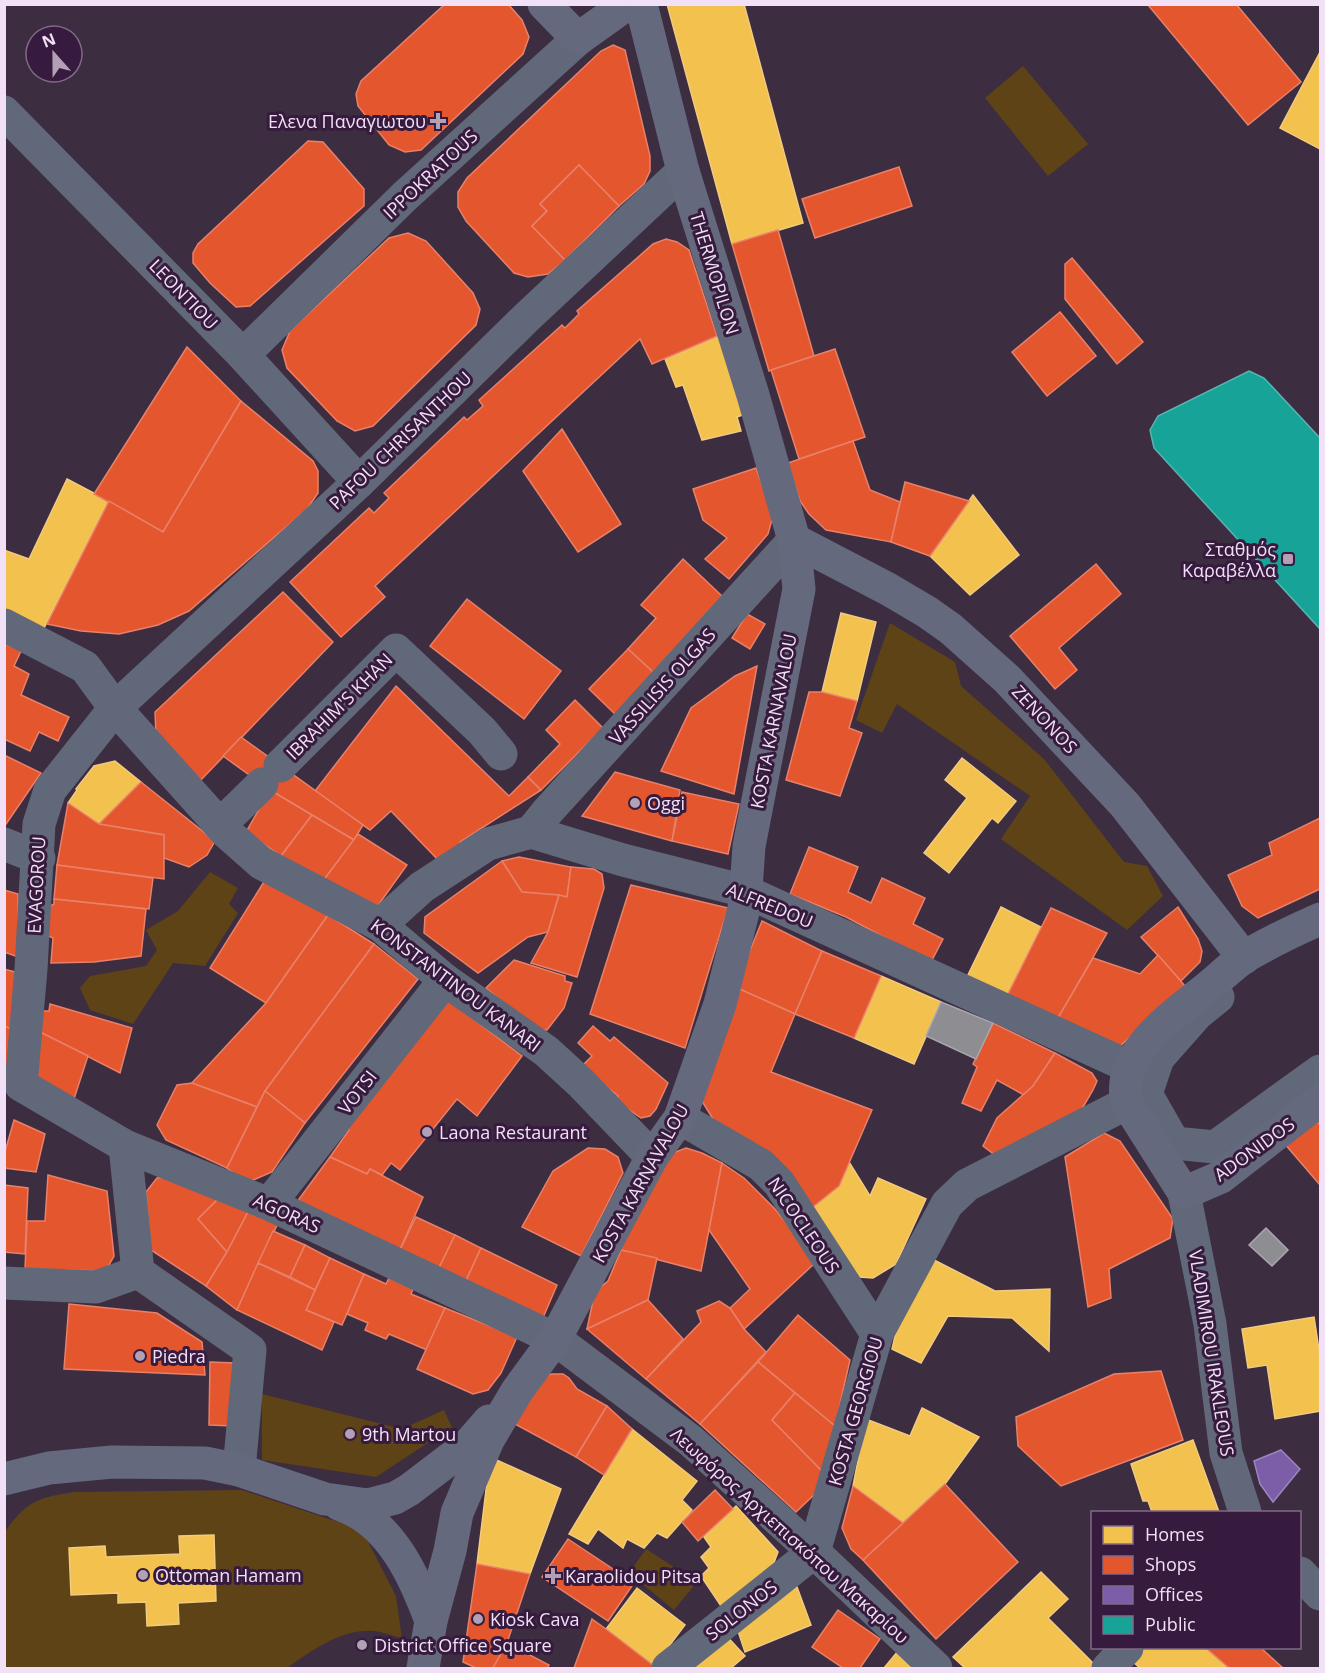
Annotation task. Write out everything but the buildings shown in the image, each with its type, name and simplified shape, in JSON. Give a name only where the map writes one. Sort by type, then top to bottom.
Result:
[{"type":"street","points":[[544,4],[578,39]]},
{"type":"street","name":"IPPOKRATOUS","points":[[243,355],[405,196],[578,39],[627,4]]},
{"type":"street","name":"THERMOPILON","points":[[641,4],[683,171],[753,395],[794,540]]},
{"type":"street","name":"LEONTIOU","points":[[4,112],[243,355],[358,482]]},
{"type":"street","name":"PAFOU CHRISANTHOU","points":[[116,708],[358,482],[526,318],[683,171]]},
{"type":"street","name":"VASSILISIS OLGAS","points":[[531,832],[794,540]]},
{"type":"street","name":"KOSTA KARNAVALOU","points":[[423,1668],[431,1621],[450,1551],[457,1513],[488,1440],[517,1391],[555,1339],[652,1157],[680,1118],[720,1004],[744,904],[749,846],[799,589],[794,540]]},
{"type":"street","name":"ZENONOS","points":[[794,540],[927,612],[951,629],[1007,679],[1125,805],[1244,958]]},
{"type":"street","name":"KONSTANTINOU KANARI","points":[[4,625],[86,667],[116,708],[227,833],[261,863],[380,926],[445,980],[546,1052],[581,1083],[652,1157]]},
{"type":"street","name":"IBRAHIM'S KHAN","points":[[221,824],[396,650],[482,732],[501,754]]},
{"type":"street","name":"EVAGOROU","points":[[21,1086],[39,858],[39,824],[50,790],[116,708]]},
{"type":"street","points":[[380,926],[422,886],[488,844],[531,832]]},
{"type":"street","name":"ALFREDOU","points":[[531,832],[623,860],[745,891],[1130,1067]]},
{"type":"street","points":[[4,844],[39,858]]},
{"type":"street","points":[[1184,1193],[1128,1103],[1125,1086],[1130,1067],[1148,1039],[1173,1015],[1244,958],[1320,919]]},
{"type":"street","points":[[1320,932],[1267,960],[1197,1014],[1158,1058],[1146,1094],[1174,1143],[1215,1147],[1320,1071]]},
{"type":"street","name":"VOTSI","points":[[269,1204],[445,980]]},
{"type":"street","name":"AGORAS","points":[[21,1086],[125,1146],[269,1204],[555,1339]]},
{"type":"street","name":"ADONIDOS","points":[[1184,1193],[1221,1177],[1320,1100]]},
{"type":"street","name":"KOSTA GEORGIOU","points":[[814,1552],[877,1334],[947,1204],[966,1185],[1128,1103]]},
{"type":"street","name":"NICOCLEOUS","points":[[680,1118],[760,1165],[778,1183],[877,1334]]},
{"type":"street","points":[[125,1146],[138,1272],[250,1350],[239,1470]]},
{"type":"street","name":"VLADIMIROU IRAKLEOUS","points":[[1184,1193],[1210,1324],[1226,1453],[1245,1511]]},
{"type":"street","points":[[4,1282],[96,1287],[138,1272]]},
{"type":"street","name":"Λεωφόρος Αρχιεπισκόπου Μακαρίου","points":[[555,1339],[691,1441],[814,1552],[936,1668]]},
{"type":"street","points":[[325,1499],[368,1505],[395,1498],[409,1490],[468,1444],[517,1391]]},
{"type":"street","points":[[4,1479],[49,1468],[112,1462],[205,1463],[239,1470],[359,1513],[382,1531],[411,1573],[431,1621]]},
{"type":"street","name":"SOLONOS","points":[[668,1668],[814,1552]]},
{"type":"street","points":[[1301,1575],[1320,1594]]},
{"type":"street","points":[[1108,1668],[1125,1649]]},
{"type":"shaded area","points":[[1023,66],[1088,144],[1048,176],[985,98]]},
{"type":"shaded area","points":[[890,623],[955,662],[961,686],[1044,759],[1124,862],[1147,866],[1163,896],[1127,930],[1001,839],[1030,796],[897,704],[882,733],[856,720]]},
{"type":"shaded area","points":[[210,872],[238,888],[229,904],[238,913],[205,966],[173,963],[133,1024],[90,1010],[80,988],[90,976],[146,966],[157,950],[146,930],[178,911]]},
{"type":"shaded area","points":[[262,1394],[402,1429],[444,1410],[452,1427],[376,1477],[262,1460]]},
{"type":"shaded area","points":[[242,1490],[362,1530],[396,1596],[402,1638],[374,1631],[350,1633],[328,1642],[287,1668],[5,1668],[5,1532],[26,1507],[42,1499],[75,1492]]},
{"type":"shaded area","points":[[646,1549],[697,1582],[674,1610],[629,1573]]},
{"type":"place","name":"Ελενα Παναγιωτου","points":[[438,121]]},
{"type":"place","name":"Σταθμός Καραβέλλα","points":[[1288,559]]},
{"type":"place","name":"Oggi","points":[[635,803]]},
{"type":"place","name":"Laona Restaurant","points":[[427,1132]]},
{"type":"place","name":"Piedra","points":[[140,1356]]},
{"type":"place","name":"9th Martou","points":[[350,1434]]},
{"type":"place","name":"Ottoman Hamam","points":[[143,1575]]},
{"type":"place","name":"Karaolidou Pitsa","points":[[553,1576]]},
{"type":"place","name":"Kiosk Cava","points":[[478,1619]]},
{"type":"place","name":"District Office Square","points":[[362,1645]]}]
